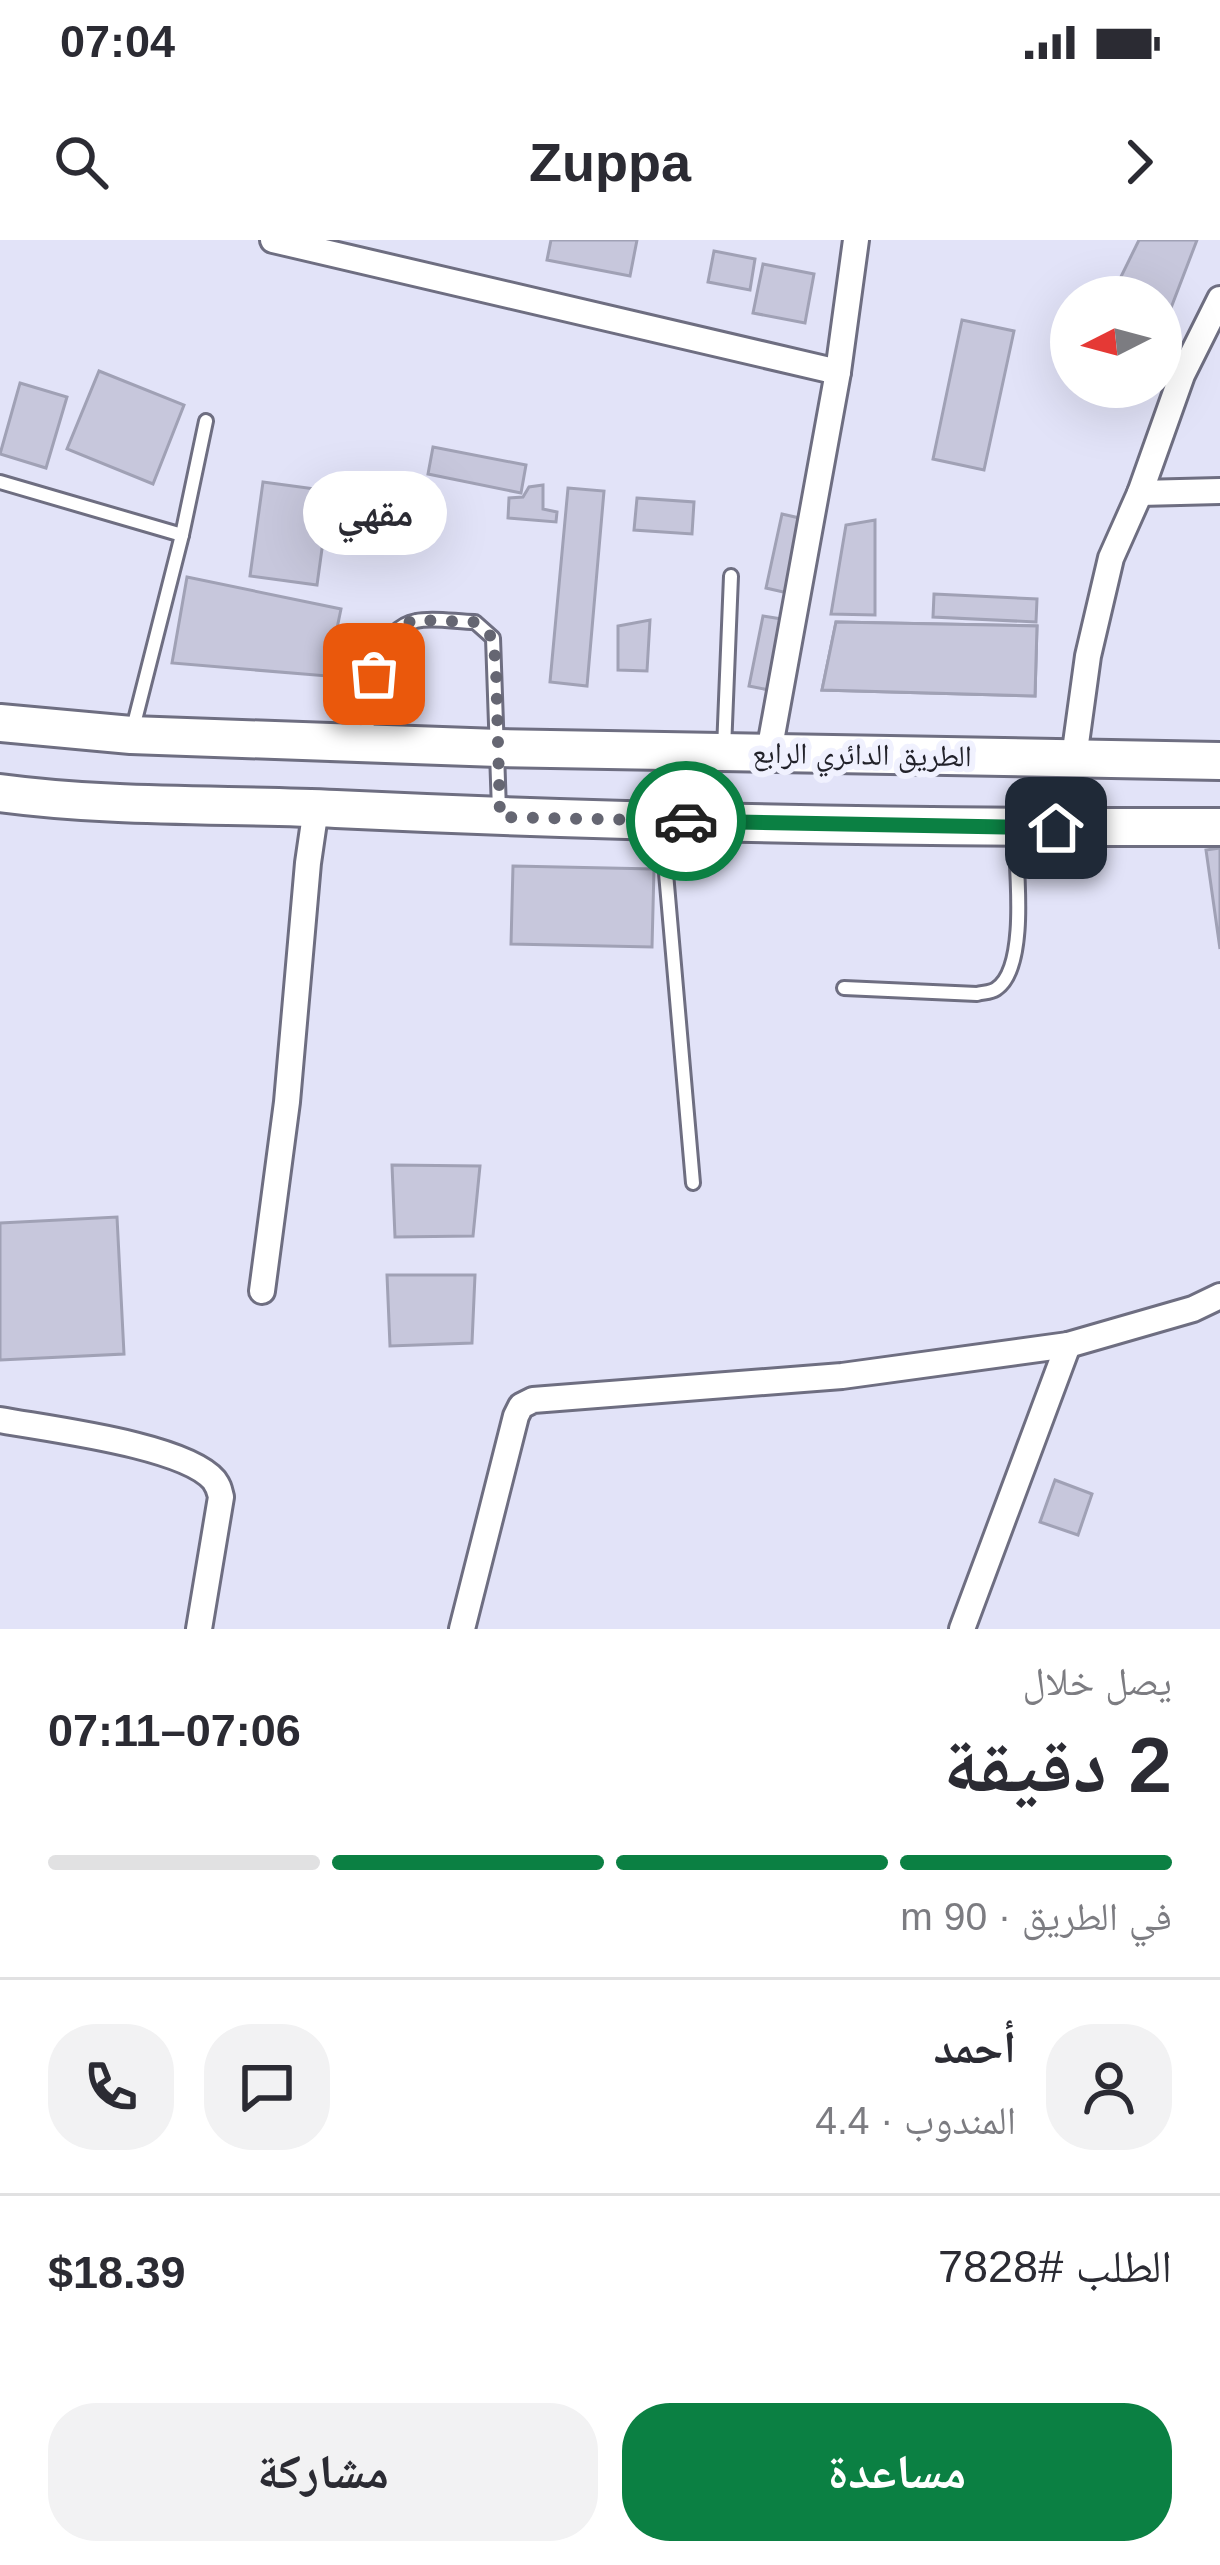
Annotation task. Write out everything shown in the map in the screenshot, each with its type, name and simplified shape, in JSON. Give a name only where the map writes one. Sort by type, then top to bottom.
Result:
[{"type":"main road","name":"الطريق الدائري الرابع","points":[[0,723],[131,735],[497,748],[1220,760]]},
{"type":"main road","points":[[0,793],[138,806],[500,817],[1015,828],[1220,827]]},
{"type":"street","points":[[273,240],[838,372]]},
{"type":"street","points":[[769,752],[838,372],[856,240]]},
{"type":"street","points":[[1074,758],[1088,656],[1112,559],[1182,375],[1220,299]]},
{"type":"street","points":[[1140,493],[1220,491]]},
{"type":"street","points":[[262,1291],[287,1102],[316,808]]},
{"type":"street","points":[[462,1629],[516,1416],[532,1400],[842,1376],[1068,1345],[1193,1309],[1220,1296]]},
{"type":"street","points":[[962,1629],[1068,1345]]},
{"type":"street","points":[[0,1420],[174,1457],[218,1484],[221,1497],[199,1629]]},
{"type":"lane","points":[[131,735],[206,421]]},
{"type":"lane","points":[[0,482],[182,535]]},
{"type":"lane","points":[[724,751],[731,576]]},
{"type":"lane","points":[[366,743],[374,674],[388,640],[412,620],[475,622],[493,638],[500,817]]},
{"type":"lane","points":[[661,820],[693,1183]]},
{"type":"lane","points":[[844,988],[977,994],[996,989],[1018,950],[1015,828]]},
{"type":"building","points":[[551,240],[637,240],[630,276],[547,260]]},
{"type":"building","points":[[1139,240],[1197,240],[1182,279],[1121,276]]},
{"type":"building","points":[[714,251],[755,259],[750,290],[708,282]]},
{"type":"building","points":[[763,264],[814,274],[805,323],[753,313]]},
{"type":"building","points":[[962,320],[1014,331],[984,470],[933,459]]},
{"type":"building","points":[[99,371],[184,405],[153,484],[67,449]]},
{"type":"building","points":[[20,383],[67,397],[46,468],[0,454]]},
{"type":"building","points":[[433,447],[526,465],[521,493],[428,474]]},
{"type":"building","points":[[263,482],[330,491],[317,585],[250,576]]},
{"type":"building","points":[[543,485],[543,509],[557,512],[556,522],[508,518],[509,498],[523,497],[529,487]]},
{"type":"building","points":[[568,488],[604,491],[587,686],[550,682]]},
{"type":"building","points":[[637,498],[694,502],[692,534],[634,530]]},
{"type":"building","points":[[782,514],[808,520],[792,594],[766,588]]},
{"type":"building","points":[[875,520],[875,615],[831,614],[846,525]]},
{"type":"building","points":[[187,577],[341,609],[327,676],[172,663]]},
{"type":"building","points":[[934,594],[1037,599],[1036,622],[933,617]]},
{"type":"building","points":[[763,616],[788,620],[774,691],[749,686]]},
{"type":"building","points":[[650,620],[647,671],[618,670],[618,626]]},
{"type":"building","points":[[836,622],[1037,626],[1035,696],[822,690]]},
{"type":"building","points":[[836,622],[1037,626],[1035,696],[822,690]]},
{"type":"building","points":[[1220,848],[1220,949],[1206,850]]},
{"type":"building","points":[[513,866],[654,869],[652,947],[511,944]]},
{"type":"building","points":[[392,1165],[480,1166],[473,1236],[395,1237]]},
{"type":"building","points":[[117,1217],[124,1354],[0,1360],[0,1223]]},
{"type":"building","points":[[387,1275],[475,1275],[472,1343],[390,1346]]},
{"type":"building","points":[[1055,1480],[1092,1494],[1078,1535],[1040,1522]]},
{"type":"way so far","points":[[374,674],[388,640],[412,620],[475,622],[493,638],[500,817],[686,821]]},
{"type":"place","name":"مقهي","points":[[374,674]]},
{"type":"route","points":[[686,821],[1056,828]]}]
